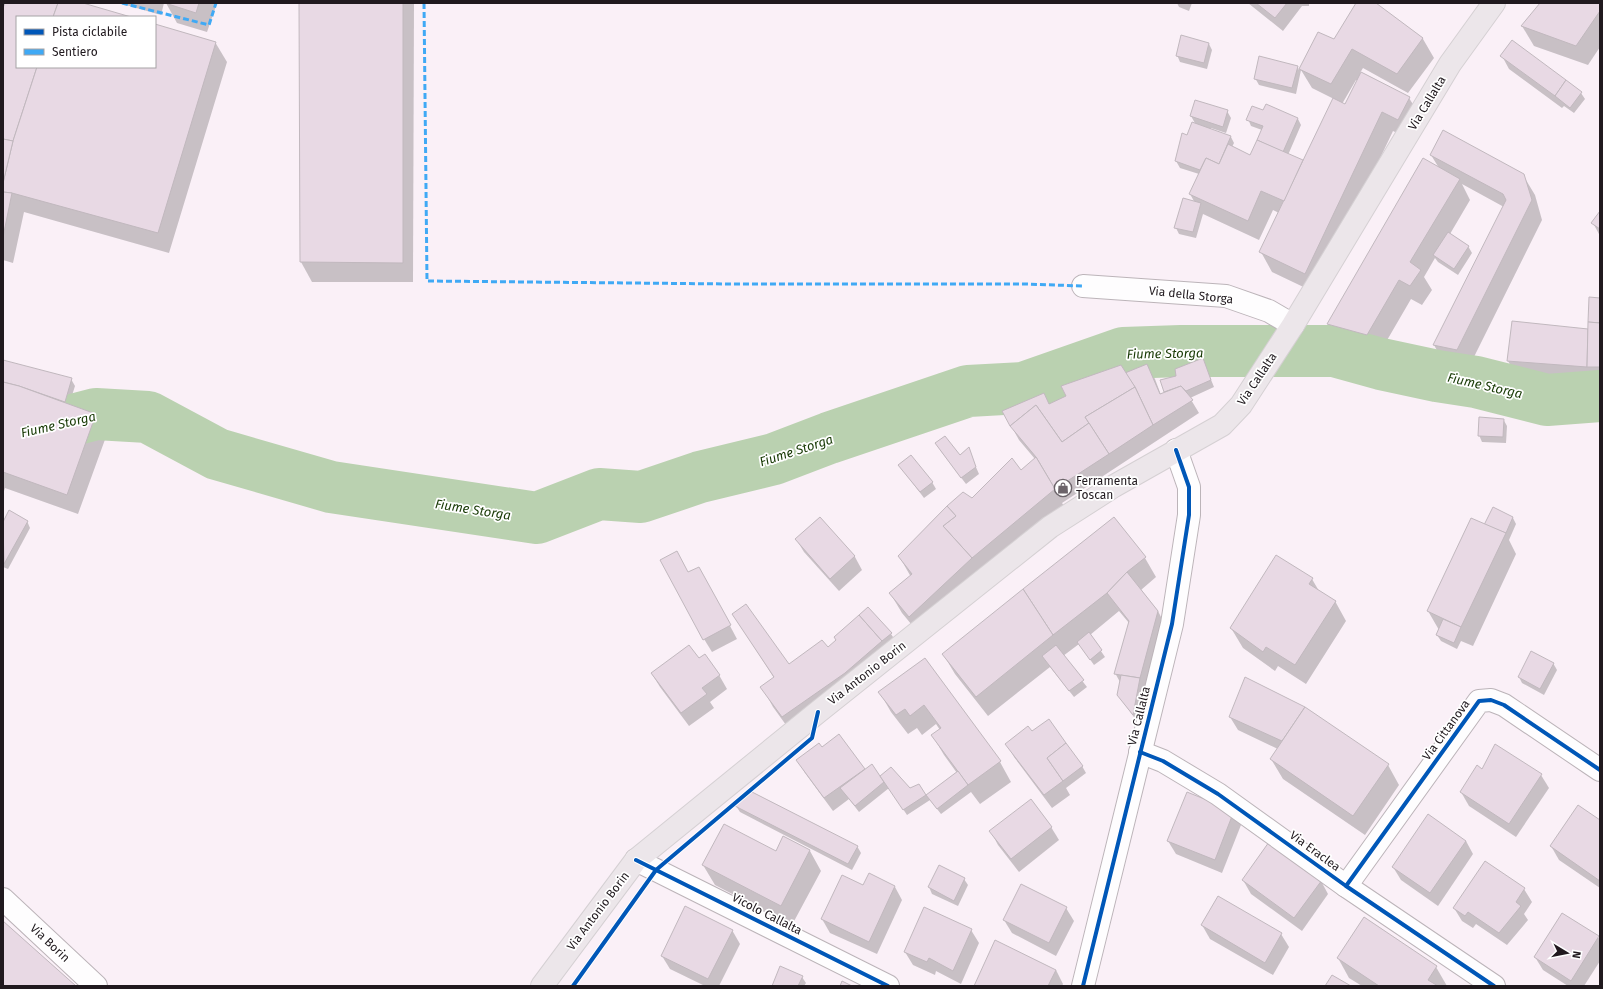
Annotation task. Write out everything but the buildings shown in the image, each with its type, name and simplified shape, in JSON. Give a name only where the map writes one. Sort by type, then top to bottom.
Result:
[{"type":"main road","name":"Via Callalta","points":[[1176,450],[1222,425],[1241,406],[1291,327],[1450,64],[1494,3]]},
{"type":"main road","name":"Via Antonio Borin","points":[[542,986],[636,860],[824,707],[1050,527],[1114,486],[1176,450]]},
{"type":"street","name":"Via della Storga","points":[[1083,286],[1226,296],[1269,311],[1291,327]]},
{"type":"street","name":"Via Callalta","points":[[1083,986],[1172,624],[1189,516],[1190,487],[1176,450]]},
{"type":"street","name":"Via Cittanova","points":[[1346,886],[1479,701],[1491,700],[1504,705],[1600,770]]},
{"type":"street","name":"Via Eraclea","points":[[1140,752],[1164,761],[1218,794],[1346,886],[1494,986]]},
{"type":"street","name":"Vicolo Callalta","points":[[636,860],[888,986]]},
{"type":"street","name":"Via Borin","points":[[3,899],[96,986]]},
{"type":"waterway","name":"Fiume Storga","points":[[3,438],[96,414],[148,417],[217,454],[331,487],[537,518],[599,494],[641,497],[700,477],[774,459],[829,438],[968,391],[1023,388],[1123,353],[1181,351],[1334,351],[1381,364],[1437,376],[1476,382],[1547,400],[1600,396]]},
{"type":"marked path","points":[[122,3],[209,25],[216,3]]},
{"type":"marked path","points":[[424,3],[427,281],[732,284],[1025,284],[1083,286]]},
{"type":"cycle path","points":[[1083,986],[1172,624],[1189,515],[1189,487],[1176,450]]},
{"type":"cycle path","points":[[1346,886],[1479,701],[1491,700],[1504,705],[1600,770]]},
{"type":"cycle path","points":[[573,986],[656,870],[812,738],[818,712]]},
{"type":"cycle path","points":[[1140,752],[1163,761],[1218,794],[1346,886],[1494,986]]},
{"type":"cycle path","points":[[636,860],[888,986]]},
{"type":"place","name":"Ferramenta Toscan","points":[[1063,488]]}]
